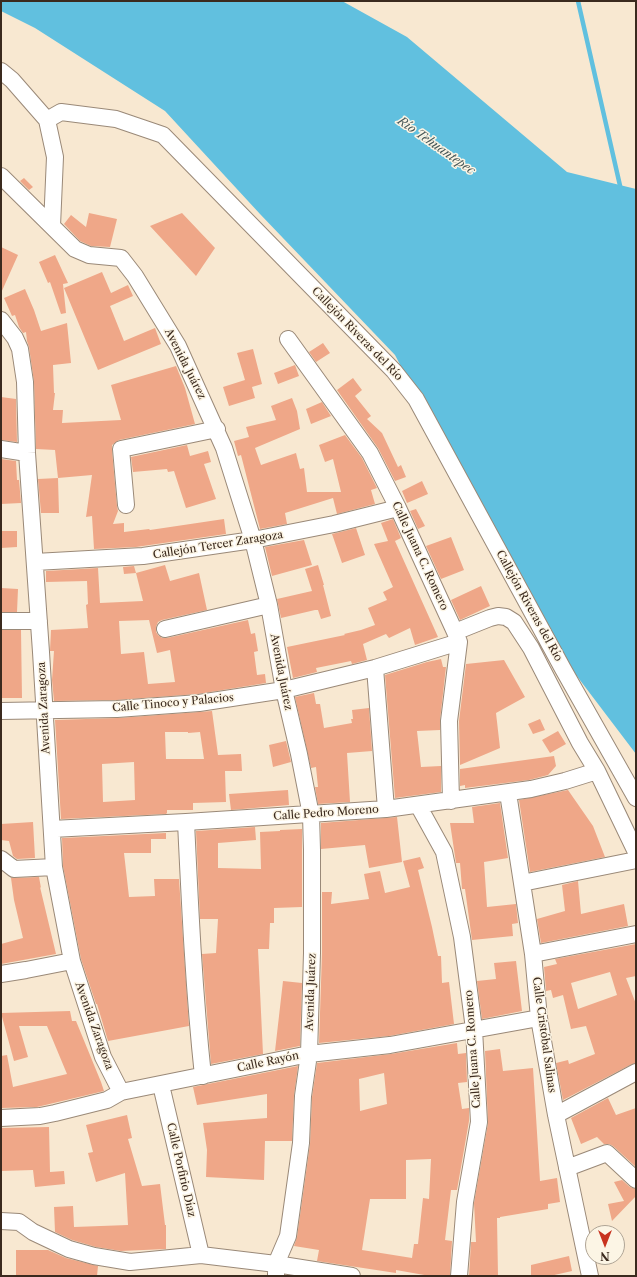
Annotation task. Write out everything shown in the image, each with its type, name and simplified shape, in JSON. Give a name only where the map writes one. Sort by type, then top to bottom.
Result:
[{"type":"street","points":[[1,71],[12,80],[47,120],[55,157],[52,226]]},
{"type":"street","name":"Callejón Riveras del Río","points":[[47,120],[62,112],[116,119],[163,135],[394,371],[416,399],[563,669],[636,798]]},
{"type":"street","name":"Avenida Juárez","points":[[1,176],[75,248],[89,255],[121,258],[135,276],[178,346],[217,430],[253,540],[269,605],[284,690],[311,815],[312,945],[309,1054],[303,1096],[301,1143],[288,1236],[276,1270]]},
{"type":"street","name":"Avenida Zaragoza","points":[[1,320],[15,338],[20,349],[25,382],[27,453],[54,867],[72,961],[103,1057],[121,1092]]},
{"type":"street","name":"Calle Juana C. Romero","points":[[288,339],[370,454],[398,508],[457,637]]},
{"type":"street","points":[[126,505],[121,449],[217,430]]},
{"type":"street","points":[[1,449],[27,453]]},
{"type":"street","name":"Callejón Tercer Zaragoza","points":[[35,562],[143,556],[253,540],[334,524],[398,508]]},
{"type":"street","points":[[165,629],[269,605]]},
{"type":"street","name":"Calle Tinoco y Palacios","points":[[1,711],[44,709],[117,709],[199,703],[284,690],[375,668],[457,637],[490,618],[498,616],[514,622],[531,648],[580,743],[597,771],[636,852]]},
{"type":"street","points":[[1,621],[38,621]]},
{"type":"street","points":[[451,801],[449,721],[457,637]]},
{"type":"street","points":[[375,668],[386,809]]},
{"type":"street","name":"Calle Pedro Moreno","points":[[52,829],[311,815],[386,809],[508,793],[565,781],[597,771]]},
{"type":"street","name":"Calle Cristóbal Salinas","points":[[508,793],[533,954],[539,1018],[556,1116],[590,1276]]},
{"type":"street","name":"Calle Juana C. Romero","points":[[418,805],[444,852],[462,937],[474,1029],[479,1122],[465,1202],[459,1276]]},
{"type":"street","points":[[186,822],[194,975],[198,1028],[204,1076]]},
{"type":"street","points":[[1,859],[14,869],[54,867]]},
{"type":"street","points":[[522,883],[636,860]]},
{"type":"street","points":[[533,954],[636,934]]},
{"type":"street","points":[[1,974],[72,961]]},
{"type":"street","name":"Calle Rayón","points":[[1,1118],[55,1114],[107,1100],[121,1092],[309,1054],[390,1045],[539,1018]]},
{"type":"street","points":[[556,1116],[636,1072]]},
{"type":"street","name":"Calle Porfirio Díaz","points":[[161,1085],[201,1255]]},
{"type":"street","points":[[567,1168],[607,1153],[636,1180]]},
{"type":"street","points":[[1,1221],[19,1222],[69,1249],[94,1256],[130,1262],[201,1255],[276,1270],[352,1276]]},
{"type":"water","points":[[1,1],[342,1],[407,37],[567,172],[636,189],[636,754],[529,613],[395,355],[260,214],[165,111],[35,28],[1,11]]},
{"type":"building","points":[[24,178],[33,187],[29,190],[20,181]]},
{"type":"building","points":[[89,213],[117,219],[110,247],[91,246],[80,241],[64,224],[71,215],[86,227]]},
{"type":"building","points":[[182,213],[215,248],[196,276],[150,226]]},
{"type":"building","points":[[1,247],[18,255],[1,293]]},
{"type":"building","points":[[55,255],[68,283],[63,284],[66,313],[61,314],[50,282],[48,283],[39,262]]},
{"type":"building","points":[[102,272],[111,293],[128,285],[133,296],[110,306],[124,341],[155,328],[161,344],[98,370],[64,288]]},
{"type":"building","points":[[25,289],[41,331],[67,323],[71,363],[53,365],[55,393],[53,410],[63,410],[62,423],[121,420],[111,385],[176,366],[185,388],[195,424],[119,440],[112,445],[118,511],[113,524],[124,523],[124,532],[150,530],[224,519],[226,534],[136,547],[94,549],[92,516],[86,517],[92,475],[58,478],[55,450],[36,449],[34,382],[26,332],[23,333],[19,327],[15,315],[12,316],[4,298]]},
{"type":"building","points":[[323,343],[330,353],[316,362],[309,352]]},
{"type":"building","points":[[253,349],[262,384],[252,387],[255,398],[229,406],[223,387],[245,380],[237,353]]},
{"type":"building","points":[[295,365],[299,376],[278,384],[274,373]]},
{"type":"building","points":[[353,378],[362,390],[355,396],[371,416],[367,419],[382,433],[398,467],[401,465],[406,477],[395,481],[378,448],[337,390]]},
{"type":"building","points":[[1,397],[16,399],[17,442],[1,440]]},
{"type":"building","points":[[292,398],[297,411],[300,429],[255,448],[261,465],[296,453],[300,469],[304,468],[307,492],[341,492],[333,459],[325,462],[319,445],[345,435],[362,458],[377,488],[371,490],[375,504],[337,514],[333,498],[285,513],[287,524],[260,529],[241,455],[238,456],[234,441],[249,437],[246,427],[276,420],[271,406]]},
{"type":"building","points":[[322,402],[331,416],[311,424],[306,409]]},
{"type":"building","points":[[187,445],[190,456],[208,451],[211,462],[204,464],[216,499],[186,508],[174,471],[168,472],[167,469],[133,472],[131,457]]},
{"type":"building","points":[[1,459],[16,461],[17,480],[19,480],[21,503],[1,504]]},
{"type":"building","points":[[58,478],[59,513],[41,513],[38,479]]},
{"type":"building","points":[[422,481],[428,494],[407,503],[402,491]]},
{"type":"building","points":[[416,509],[425,526],[418,529],[410,511]]},
{"type":"building","points":[[393,519],[401,538],[395,541],[438,637],[415,645],[410,628],[389,638],[386,634],[363,644],[367,660],[352,664],[351,661],[316,668],[317,672],[293,678],[287,647],[345,635],[344,634],[375,625],[368,608],[387,600],[383,592],[393,587],[374,544],[388,541],[381,523]]},
{"type":"building","points":[[356,528],[365,555],[342,563],[332,534]]},
{"type":"building","points":[[1,531],[17,531],[17,547],[1,548]]},
{"type":"building","points":[[451,537],[464,570],[441,579],[426,546]]},
{"type":"building","points":[[304,540],[312,565],[272,576],[265,547]]},
{"type":"building","points":[[165,565],[170,581],[199,573],[207,610],[162,620],[158,622],[156,632],[162,638],[167,638],[248,620],[251,634],[255,633],[258,651],[254,652],[257,675],[265,674],[266,683],[198,694],[117,700],[54,701],[52,680],[54,651],[50,651],[51,630],[88,628],[86,605],[88,604],[87,581],[46,582],[46,571],[98,568],[100,603],[143,601],[136,573]],"holes":[[[149,620],[157,653],[170,650],[175,682],[148,684],[144,652],[121,654],[119,621]]]},
{"type":"building","points":[[318,565],[331,616],[321,619],[318,610],[315,610],[281,618],[277,599],[312,591],[305,569]]},
{"type":"building","points":[[134,566],[136,573],[124,574],[123,567]]},
{"type":"building","points":[[481,586],[490,606],[460,620],[451,600]]},
{"type":"building","points":[[1,588],[18,589],[17,612],[1,612]]},
{"type":"building","points":[[1,630],[21,630],[22,698],[1,698]]},
{"type":"building","points":[[441,659],[443,667],[446,667],[440,730],[417,731],[421,767],[441,766],[441,792],[395,798],[385,675]]},
{"type":"building","points":[[504,660],[525,697],[496,713],[500,748],[460,765],[459,721],[466,664]]},
{"type":"building","points":[[314,693],[316,704],[320,704],[324,728],[352,723],[352,710],[369,708],[372,751],[347,753],[350,802],[318,804],[315,787],[318,787],[316,767],[311,768],[295,697]]},
{"type":"building","points":[[212,711],[218,755],[241,754],[242,771],[225,771],[226,802],[193,803],[193,810],[167,810],[166,814],[61,819],[55,720],[118,718]],"holes":[[[165,732],[200,732],[204,759],[166,759]],[[134,762],[135,800],[103,802],[102,764]]]},
{"type":"building","points":[[540,719],[545,730],[533,734],[528,724]]},
{"type":"building","points":[[558,731],[566,744],[550,753],[542,740]]},
{"type":"building","points":[[286,741],[291,762],[273,767],[269,745]]},
{"type":"building","points":[[554,756],[556,766],[548,775],[529,780],[465,788],[465,785],[460,786],[460,769]]},
{"type":"building","points":[[288,790],[289,805],[231,810],[229,794]]},
{"type":"building","points":[[568,790],[593,826],[605,857],[530,872],[519,800]]},
{"type":"building","points":[[500,803],[508,858],[484,862],[487,907],[516,904],[518,923],[512,924],[513,936],[472,940],[465,889],[462,889],[460,863],[456,863],[450,823],[474,823],[472,807]]},
{"type":"building","points":[[397,817],[402,862],[369,868],[365,845],[321,849],[321,823]]},
{"type":"building","points":[[33,822],[35,858],[17,859],[13,856],[9,841],[1,840],[1,824]]},
{"type":"building","points":[[255,827],[256,840],[218,843],[218,868],[261,869],[260,832],[302,829],[302,907],[274,908],[274,923],[270,923],[269,949],[258,949],[263,1054],[211,1064],[202,954],[216,953],[218,919],[200,919],[196,831]]},
{"type":"building","points":[[166,833],[166,839],[151,839],[151,853],[124,853],[129,897],[155,896],[154,879],[179,879],[189,1026],[108,1041],[81,959],[63,866],[62,838]]},
{"type":"building","points":[[420,857],[424,868],[418,870],[438,956],[441,956],[442,983],[449,982],[454,1024],[389,1036],[319,1043],[322,953],[322,892],[332,892],[331,904],[369,899],[364,874],[380,871],[385,893],[410,887],[403,861]]},
{"type":"building","points":[[39,877],[56,954],[1,964],[1,944],[23,938],[14,900],[11,878]]},
{"type":"building","points":[[578,881],[581,914],[624,904],[628,926],[541,943],[537,919],[565,911],[562,885]]},
{"type":"building","points":[[636,944],[636,976],[626,978],[636,1004],[636,1063],[563,1100],[556,1063],[568,1060],[569,1064],[595,1054],[586,1026],[571,1029],[563,995],[553,998],[551,990],[546,991],[544,967],[557,964],[555,959]],"holes":[[[610,972],[617,995],[578,1009],[571,983]]]},
{"type":"building","points":[[516,961],[522,1011],[482,1019],[477,981],[496,979],[494,963]]},
{"type":"building","points":[[283,981],[302,983],[300,1046],[275,1051]]},
{"type":"building","points":[[70,1011],[72,1021],[76,1021],[104,1091],[37,1107],[1,1108],[1,1056],[7,1055],[13,1087],[67,1074],[47,1026],[19,1026],[28,1057],[14,1061],[1,1013]]},
{"type":"building","points":[[457,1043],[458,1054],[466,1053],[467,1082],[458,1083],[462,1109],[469,1108],[469,1121],[457,1190],[451,1190],[445,1240],[452,1241],[450,1276],[430,1276],[396,1270],[396,1273],[317,1261],[319,1250],[294,1246],[297,1237],[310,1144],[312,1097],[317,1063],[391,1054]],"holes":[[[384,1073],[387,1104],[360,1111],[359,1079]],[[431,1159],[429,1199],[423,1198],[418,1244],[414,1244],[412,1258],[362,1250],[370,1199],[406,1199],[406,1160]]]},
{"type":"building","points":[[500,1049],[503,1071],[533,1068],[540,1181],[557,1178],[560,1202],[548,1204],[548,1209],[497,1218],[498,1276],[469,1276],[471,1242],[476,1242],[474,1203],[488,1123],[485,1051]]},
{"type":"building","points":[[298,1066],[294,1096],[292,1141],[265,1141],[264,1180],[206,1177],[207,1150],[203,1123],[267,1118],[267,1094],[197,1105],[193,1087]]},
{"type":"building","points":[[608,1098],[616,1115],[636,1108],[636,1167],[613,1146],[604,1144],[597,1137],[581,1144],[571,1118]]},
{"type":"building","points":[[127,1115],[132,1138],[128,1139],[142,1186],[160,1184],[166,1225],[166,1249],[121,1251],[96,1247],[72,1240],[55,1232],[54,1207],[73,1206],[74,1227],[128,1225],[125,1173],[96,1182],[88,1153],[93,1152],[86,1125]]},
{"type":"building","points":[[49,1127],[50,1172],[64,1171],[65,1184],[35,1187],[33,1170],[1,1171],[1,1128]]},
{"type":"building","points":[[622,1180],[630,1187],[636,1189],[636,1196],[612,1221],[608,1204],[624,1201],[614,1182]]},
{"type":"building","points":[[16,1250],[48,1250],[66,1258],[98,1266],[97,1276],[16,1276]]},
{"type":"building","points":[[569,1256],[572,1271],[550,1276],[531,1276],[531,1265]]},
{"type":"waterway","name":"Río Tehuantepec","points":[[578,1],[621,190]]}]
